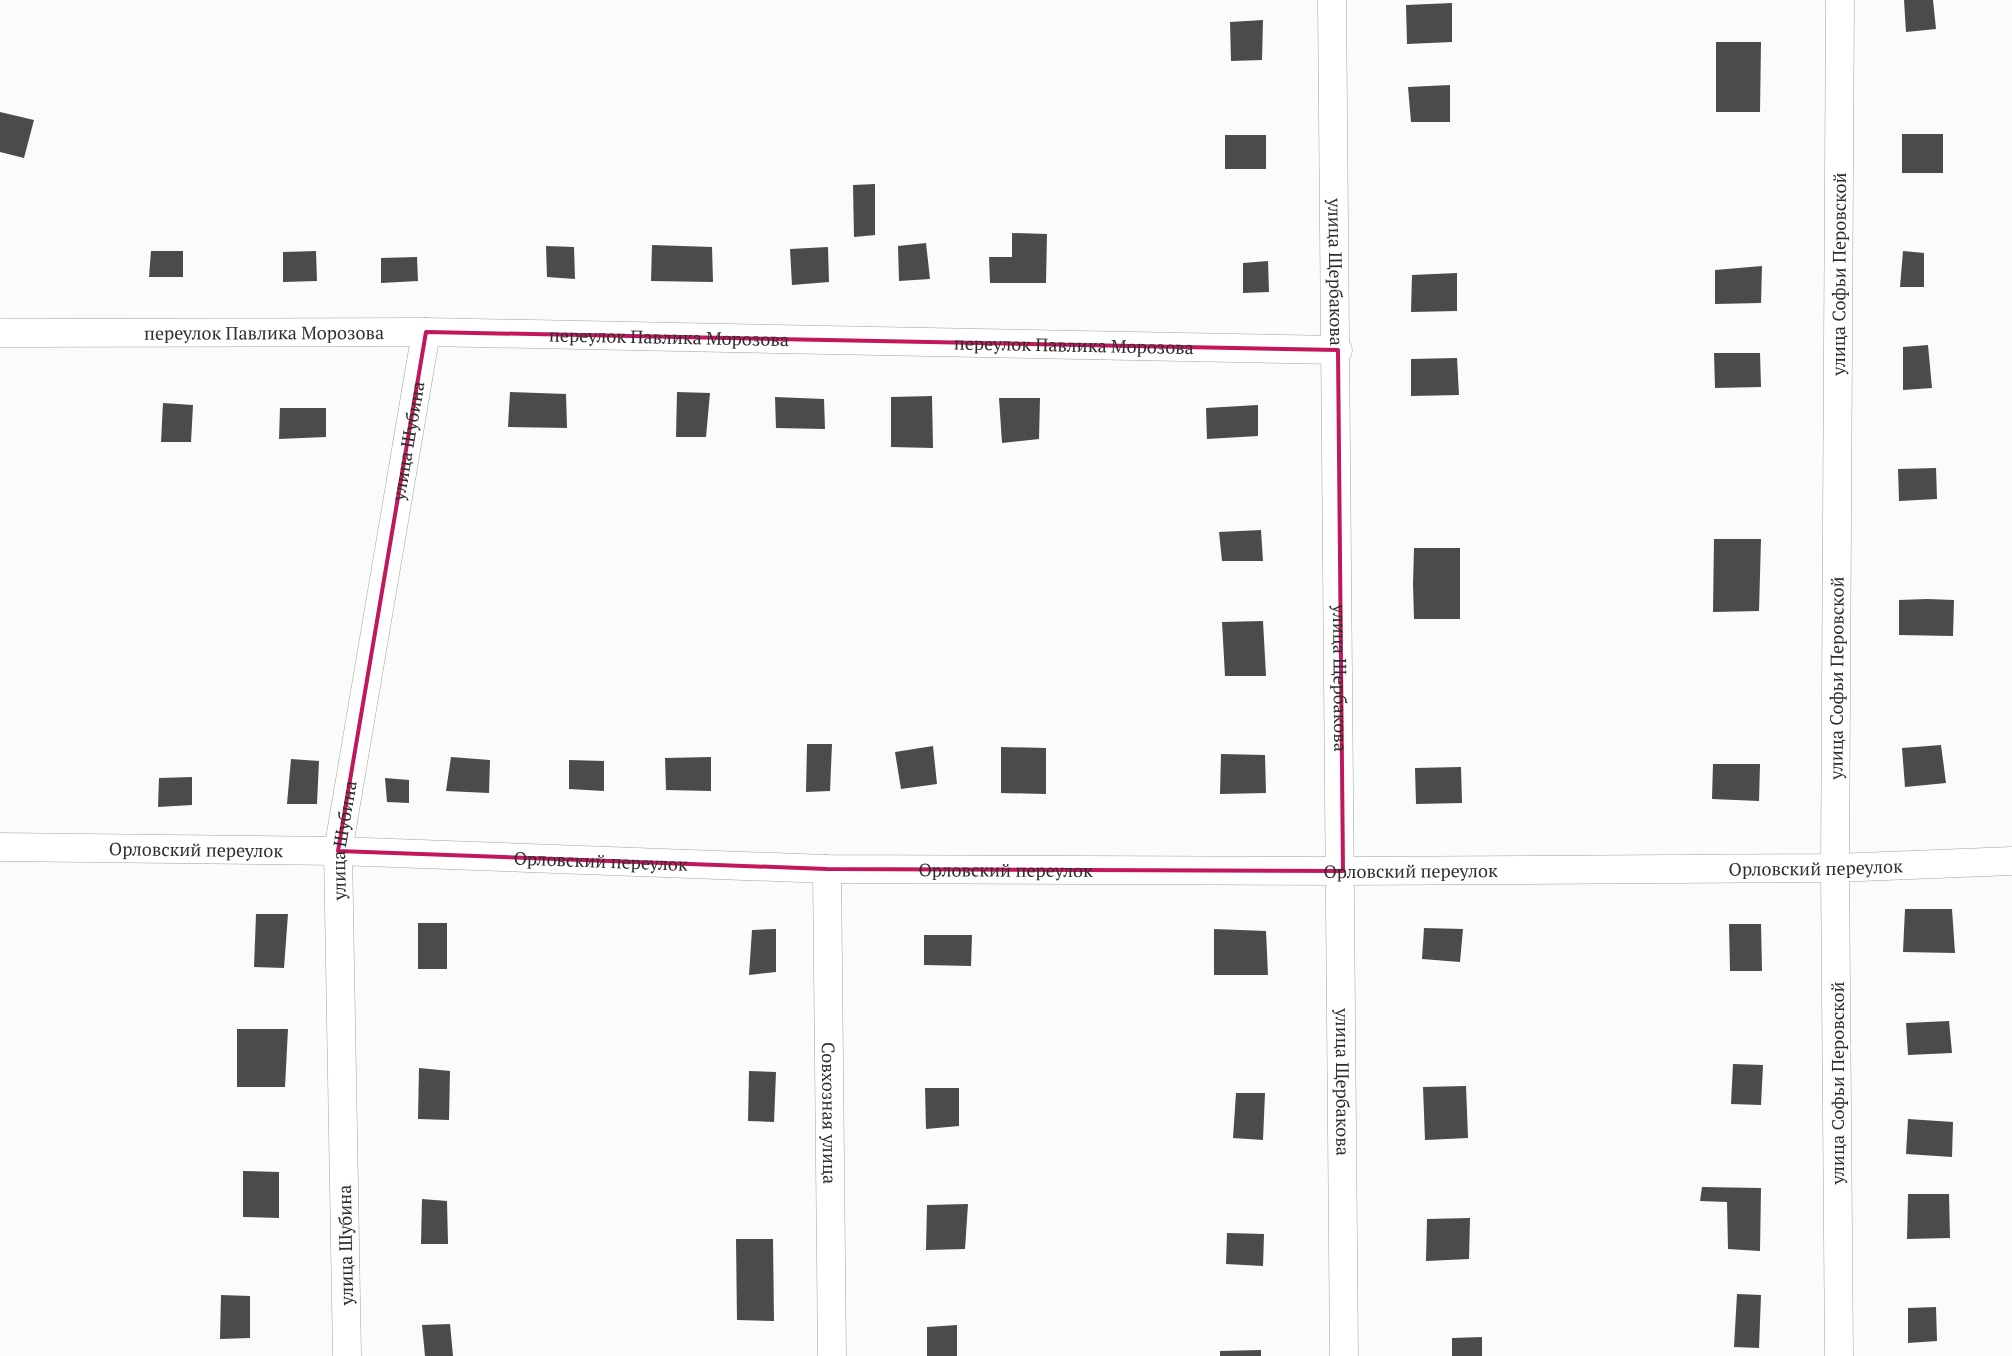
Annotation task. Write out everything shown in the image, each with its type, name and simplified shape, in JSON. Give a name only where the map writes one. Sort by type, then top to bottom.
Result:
[{"type":"street","name":"улица Щербакова","points":[[1332,0],[1338,350],[1343,871],[1344,1356]]},
{"type":"street","name":"улица Софьи Перовской","points":[[1839,1356],[1835,868],[1840,0]]},
{"type":"street","name":"переулок Павлика Морозова","points":[[0,333],[426,332],[1338,350]]},
{"type":"street","name":"улица Шубина","points":[[347,1356],[338,851],[426,332]]},
{"type":"street","name":"Орловский переулок","points":[[0,847],[338,851],[827,869],[1343,871],[1835,868],[2012,861]]},
{"type":"street","name":"Совхозная улица","points":[[827,869],[832,1356]]},
{"type":"highlighted area","points":[[426,332],[1338,350],[1343,871],[827,869],[338,851]]},
{"type":"building","points":[[1904,0],[1933,0],[1936,29],[1906,32]]},
{"type":"building","points":[[1452,3],[1452,42],[1407,44],[1406,5]]},
{"type":"building","points":[[1263,20],[1262,60],[1231,61],[1230,22]]},
{"type":"building","points":[[1716,42],[1761,42],[1760,112],[1716,112]]},
{"type":"building","points":[[1450,85],[1450,122],[1411,122],[1408,87]]},
{"type":"building","points":[[0,112],[34,120],[24,158],[0,152]]},
{"type":"building","points":[[1902,134],[1943,134],[1943,173],[1902,173]]},
{"type":"building","points":[[1225,135],[1266,135],[1266,169],[1225,169]]},
{"type":"building","points":[[875,184],[875,235],[854,237],[853,185]]},
{"type":"building","points":[[1012,233],[1047,234],[1046,283],[990,283],[989,257],[1012,257]]},
{"type":"building","points":[[926,243],[930,279],[899,281],[898,246]]},
{"type":"building","points":[[652,245],[712,247],[713,282],[651,281]]},
{"type":"building","points":[[546,246],[574,247],[575,279],[547,277]]},
{"type":"building","points":[[828,247],[829,282],[792,285],[790,249]]},
{"type":"building","points":[[151,251],[183,251],[183,277],[149,277]]},
{"type":"building","points":[[316,251],[317,281],[283,282],[283,252]]},
{"type":"building","points":[[1903,251],[1924,253],[1924,287],[1900,287]]},
{"type":"building","points":[[417,257],[418,281],[381,283],[381,258]]},
{"type":"building","points":[[1268,261],[1269,292],[1243,293],[1243,263]]},
{"type":"building","points":[[1762,266],[1761,303],[1715,304],[1715,270]]},
{"type":"building","points":[[1457,273],[1457,311],[1411,312],[1412,275]]},
{"type":"building","points":[[1928,345],[1932,388],[1903,390],[1903,347]]},
{"type":"building","points":[[1714,353],[1760,353],[1761,387],[1715,388]]},
{"type":"building","points":[[1457,358],[1459,395],[1411,396],[1411,359]]},
{"type":"building","points":[[510,392],[566,394],[567,428],[508,427]]},
{"type":"building","points":[[677,392],[710,393],[706,437],[676,437]]},
{"type":"building","points":[[932,396],[933,448],[891,447],[891,397]]},
{"type":"building","points":[[775,397],[824,399],[825,429],[776,428]]},
{"type":"building","points":[[999,398],[1040,398],[1039,439],[1002,443]]},
{"type":"building","points":[[163,403],[193,405],[191,442],[161,442]]},
{"type":"building","points":[[1258,405],[1258,436],[1207,439],[1206,408]]},
{"type":"building","points":[[280,408],[326,408],[326,437],[279,439]]},
{"type":"building","points":[[1936,468],[1937,499],[1899,501],[1898,469]]},
{"type":"building","points":[[1261,530],[1263,561],[1222,561],[1219,532]]},
{"type":"building","points":[[1714,539],[1761,539],[1759,611],[1713,612]]},
{"type":"building","points":[[1414,548],[1460,548],[1460,619],[1414,619]]},
{"type":"building","points":[[1899,600],[1954,600],[1953,636],[1899,635]]},
{"type":"building","points":[[1263,621],[1266,676],[1225,676],[1222,622]]},
{"type":"building","points":[[807,744],[832,744],[830,791],[806,792]]},
{"type":"building","points":[[1941,745],[1946,783],[1905,787],[1902,748]]},
{"type":"building","points":[[933,746],[937,784],[901,789],[895,752]]},
{"type":"building","points":[[1001,747],[1046,748],[1046,794],[1001,793]]},
{"type":"building","points":[[1221,754],[1265,755],[1266,793],[1220,794]]},
{"type":"building","points":[[451,757],[490,760],[489,793],[446,791]]},
{"type":"building","points":[[711,757],[711,791],[666,790],[665,758]]},
{"type":"building","points":[[291,759],[319,761],[317,804],[287,804]]},
{"type":"building","points":[[569,760],[604,761],[604,791],[569,789]]},
{"type":"building","points":[[1713,764],[1760,764],[1759,801],[1712,799]]},
{"type":"building","points":[[1461,767],[1462,803],[1416,804],[1415,768]]},
{"type":"building","points":[[192,777],[192,805],[158,807],[159,778]]},
{"type":"building","points":[[385,778],[409,780],[409,803],[387,802]]},
{"type":"building","points":[[1905,909],[1952,909],[1955,953],[1903,952]]},
{"type":"building","points":[[256,914],[288,914],[284,968],[254,967]]},
{"type":"building","points":[[418,923],[447,923],[447,969],[418,969]]},
{"type":"building","points":[[1729,924],[1761,924],[1762,971],[1730,971]]},
{"type":"building","points":[[1424,928],[1463,929],[1460,962],[1422,959]]},
{"type":"building","points":[[776,929],[776,972],[749,975],[752,930]]},
{"type":"building","points":[[1214,929],[1266,931],[1268,975],[1214,975]]},
{"type":"building","points":[[924,935],[972,935],[971,966],[924,965]]},
{"type":"building","points":[[1949,1021],[1952,1053],[1908,1055],[1906,1023]]},
{"type":"building","points":[[237,1029],[288,1029],[285,1087],[237,1087]]},
{"type":"building","points":[[1733,1064],[1763,1065],[1761,1105],[1731,1104]]},
{"type":"building","points":[[419,1068],[450,1071],[449,1120],[418,1119]]},
{"type":"building","points":[[749,1071],[776,1072],[774,1122],[748,1121]]},
{"type":"building","points":[[1466,1086],[1468,1138],[1425,1140],[1423,1087]]},
{"type":"building","points":[[925,1088],[959,1088],[959,1126],[926,1129]]},
{"type":"building","points":[[1236,1093],[1265,1093],[1263,1140],[1233,1138]]},
{"type":"building","points":[[1908,1119],[1953,1122],[1952,1157],[1906,1154]]},
{"type":"building","points":[[243,1171],[279,1172],[279,1218],[243,1217]]},
{"type":"building","points":[[1702,1187],[1761,1188],[1760,1251],[1728,1249],[1727,1202],[1700,1201]]},
{"type":"building","points":[[1908,1194],[1949,1194],[1950,1238],[1907,1239]]},
{"type":"building","points":[[422,1199],[447,1201],[448,1244],[421,1244]]},
{"type":"building","points":[[968,1204],[965,1249],[926,1250],[927,1205]]},
{"type":"building","points":[[1470,1218],[1469,1259],[1426,1261],[1427,1219]]},
{"type":"building","points":[[1227,1233],[1264,1234],[1263,1266],[1226,1264]]},
{"type":"building","points":[[736,1239],[773,1239],[774,1321],[737,1320]]},
{"type":"building","points":[[1737,1294],[1761,1295],[1759,1348],[1734,1347]]},
{"type":"building","points":[[221,1295],[250,1296],[250,1338],[220,1339]]},
{"type":"building","points":[[1936,1307],[1937,1341],[1908,1343],[1908,1308]]},
{"type":"building","points":[[450,1324],[453,1356],[425,1356],[422,1325]]},
{"type":"building","points":[[957,1325],[957,1356],[927,1356],[927,1327]]},
{"type":"building","points":[[1482,1337],[1482,1356],[1452,1356],[1452,1338]]},
{"type":"building","points":[[1261,1350],[1261,1356],[1220,1356],[1220,1351]]}]
